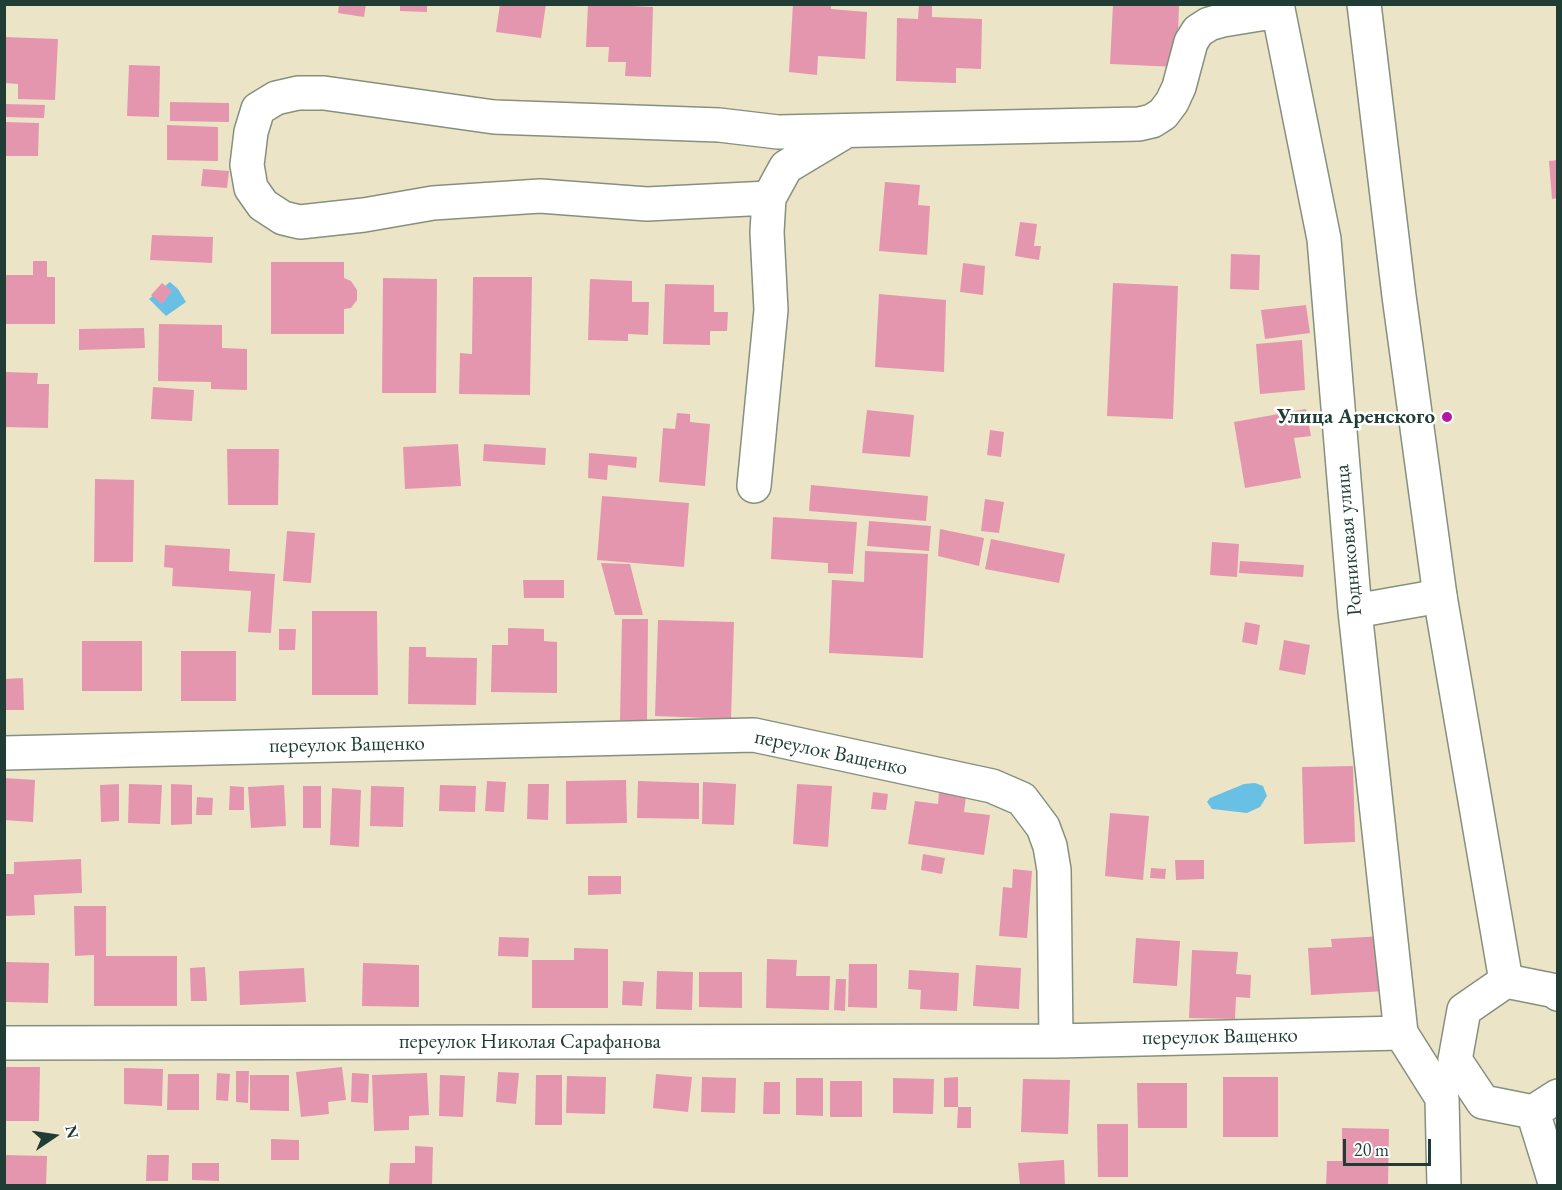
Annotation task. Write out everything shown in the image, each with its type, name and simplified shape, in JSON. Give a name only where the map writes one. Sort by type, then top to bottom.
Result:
[{"type":"street","points":[[1364,4],[1399,296],[1440,596],[1506,981]]},
{"type":"street","points":[[770,198],[647,204],[540,196],[432,203],[364,215],[300,222],[283,218],[263,205],[251,188],[247,165],[251,132],[258,109],[276,98],[298,93],[324,93],[494,117],[719,125],[778,132],[1139,124],[1152,121],[1163,114],[1172,102],[1179,87],[1191,42],[1198,31],[1222,20],[1277,8]]},
{"type":"street","name":"Родниковая улица","points":[[1277,8],[1324,239],[1355,611],[1401,1033],[1483,1102],[1545,1104],[1556,1185]]},
{"type":"street","points":[[754,486],[771,310],[767,232],[770,198],[786,167],[849,129]]},
{"type":"street","points":[[1355,611],[1440,596]]},
{"type":"street","name":"переулок Ващенко","points":[[4,753],[754,735],[992,786],[1022,799],[1043,827],[1050,846],[1054,870],[1056,1041],[1401,1033]]},
{"type":"street","points":[[1440,1066],[1464,1010],[1506,981],[1556,991],[1557,994]]},
{"type":"street","name":"переулок Николая Сарафанова","points":[[4,1043],[1056,1041]]},
{"type":"street","name":"Родниковая улица","points":[[1440,1066],[1444,1185]]},
{"type":"water","points":[[170,282],[178,289],[186,302],[166,316],[149,299]]},
{"type":"water","points":[[1255,783],[1263,786],[1267,796],[1260,807],[1247,813],[1212,809],[1207,802],[1210,798],[1244,784]]},
{"type":"building","points":[[339,4],[366,4],[364,17],[338,13]]},
{"type":"building","points":[[400,4],[427,4],[427,12],[400,11]]},
{"type":"building","points":[[500,4],[546,4],[541,38],[496,32]]},
{"type":"building","points":[[588,4],[653,7],[651,77],[625,76],[626,62],[608,62],[609,47],[586,47]]},
{"type":"building","points":[[793,4],[831,4],[831,9],[867,12],[865,59],[818,56],[817,75],[789,72]]},
{"type":"building","points":[[919,4],[932,5],[932,17],[982,19],[981,69],[956,68],[956,83],[896,81],[897,18],[918,19]]},
{"type":"building","points":[[1113,4],[1179,4],[1177,67],[1110,64]]},
{"type":"building","points":[[4,37],[58,39],[55,100],[18,99],[18,84],[4,83]]},
{"type":"building","points":[[129,65],[160,66],[159,117],[127,116]]},
{"type":"building","points":[[170,102],[229,103],[229,122],[170,121]]},
{"type":"building","points":[[4,104],[45,105],[44,118],[4,117]]},
{"type":"building","points":[[4,122],[39,123],[38,156],[4,156]]},
{"type":"building","points":[[167,125],[218,127],[218,161],[167,160]]},
{"type":"building","points":[[1558,160],[1558,198],[1552,199],[1549,161]]},
{"type":"building","points":[[203,169],[229,171],[227,188],[201,186]]},
{"type":"building","points":[[885,182],[920,185],[918,205],[930,206],[927,255],[879,251]]},
{"type":"building","points":[[1020,222],[1037,224],[1034,246],[1041,246],[1039,260],[1015,256]]},
{"type":"building","points":[[152,235],[213,237],[212,263],[150,260]]},
{"type":"building","points":[[1231,254],[1260,255],[1259,290],[1230,289]]},
{"type":"building","points":[[33,261],[47,261],[47,277],[55,277],[55,324],[4,324],[4,275],[33,275]]},
{"type":"building","points":[[271,262],[344,262],[344,278],[351,281],[357,290],[357,300],[351,308],[344,309],[344,334],[271,334]]},
{"type":"building","points":[[963,263],[985,266],[983,295],[960,292]]},
{"type":"building","points":[[473,277],[532,277],[530,395],[459,394],[460,353],[472,354]]},
{"type":"building","points":[[383,278],[437,279],[436,393],[382,393]]},
{"type":"building","points":[[590,279],[632,281],[632,302],[649,302],[648,335],[628,334],[628,341],[588,340]]},
{"type":"building","points":[[162,283],[172,291],[162,304],[151,295]]},
{"type":"building","points":[[1113,283],[1178,286],[1173,419],[1107,416]]},
{"type":"building","points":[[665,284],[714,285],[714,312],[728,312],[727,331],[710,331],[710,345],[663,344]]},
{"type":"building","points":[[879,294],[946,300],[944,372],[875,367]]},
{"type":"building","points":[[1306,305],[1310,333],[1265,339],[1261,310]]},
{"type":"building","points":[[159,324],[222,325],[222,348],[247,349],[247,390],[211,389],[211,382],[158,381]]},
{"type":"building","points":[[144,328],[145,348],[79,350],[79,329]]},
{"type":"building","points":[[1302,340],[1305,390],[1260,394],[1256,344]]},
{"type":"building","points":[[4,372],[38,373],[37,384],[49,384],[48,428],[4,427]]},
{"type":"building","points":[[153,387],[194,390],[192,421],[151,419]]},
{"type":"building","points":[[1306,409],[1311,436],[1294,438],[1301,478],[1245,488],[1234,422]]},
{"type":"building","points":[[867,410],[914,415],[910,457],[862,453]]},
{"type":"building","points":[[677,413],[690,414],[690,422],[710,424],[705,486],[659,482],[663,428],[675,429]]},
{"type":"building","points":[[990,430],[1004,432],[1001,457],[987,455]]},
{"type":"building","points":[[458,444],[461,486],[405,489],[403,447]]},
{"type":"building","points":[[484,444],[546,448],[545,465],[483,461]]},
{"type":"building","points":[[227,449],[279,449],[278,505],[228,505]]},
{"type":"building","points":[[589,453],[637,457],[636,468],[608,465],[607,480],[588,478]]},
{"type":"building","points":[[95,479],[134,480],[133,562],[94,562]]},
{"type":"building","points":[[811,485],[928,496],[926,521],[809,511]]},
{"type":"building","points":[[602,496],[689,503],[684,567],[597,560]]},
{"type":"building","points":[[985,499],[1004,502],[999,533],[981,531]]},
{"type":"building","points":[[773,517],[857,522],[853,574],[828,573],[828,563],[771,559]]},
{"type":"building","points":[[869,521],[931,526],[929,551],[867,546]]},
{"type":"building","points":[[940,529],[984,538],[979,566],[938,556]]},
{"type":"building","points":[[287,531],[315,533],[311,583],[283,581]]},
{"type":"building","points":[[991,539],[1065,554],[1059,583],[985,569]]},
{"type":"building","points":[[1212,542],[1239,544],[1237,577],[1210,575]]},
{"type":"building","points":[[165,545],[230,549],[229,571],[275,574],[271,633],[248,632],[251,591],[172,586],[173,568],[164,567]]},
{"type":"building","points":[[865,551],[928,554],[923,658],[829,653],[832,580],[864,582]]},
{"type":"building","points":[[1240,561],[1304,565],[1303,577],[1239,573]]},
{"type":"building","points":[[601,563],[630,564],[643,615],[615,615]]},
{"type":"building","points":[[523,580],[564,580],[564,598],[524,598]]},
{"type":"building","points":[[312,611],[377,611],[378,695],[312,695]]},
{"type":"building","points":[[622,619],[648,619],[647,720],[620,720]]},
{"type":"building","points":[[658,620],[734,622],[731,719],[655,716]]},
{"type":"building","points":[[1245,622],[1260,625],[1257,645],[1242,642]]},
{"type":"building","points":[[508,628],[544,629],[544,641],[557,642],[557,693],[491,692],[492,645],[508,645]]},
{"type":"building","points":[[279,629],[296,629],[295,650],[279,650]]},
{"type":"building","points":[[1284,640],[1310,645],[1305,675],[1279,670]]},
{"type":"building","points":[[82,641],[142,641],[142,691],[82,691]]},
{"type":"building","points":[[409,647],[426,647],[426,657],[477,658],[476,705],[408,704]]},
{"type":"building","points":[[181,651],[236,651],[236,701],[181,701]]},
{"type":"building","points":[[23,678],[24,710],[4,710],[4,679]]},
{"type":"building","points":[[1353,766],[1355,842],[1304,844],[1302,767]]},
{"type":"building","points":[[4,778],[35,780],[33,822],[4,820]]},
{"type":"building","points":[[626,780],[627,823],[566,824],[566,781]]},
{"type":"building","points":[[487,781],[506,782],[504,812],[485,811]]},
{"type":"building","points":[[638,781],[699,783],[699,819],[637,818]]},
{"type":"building","points":[[703,782],[736,784],[734,825],[702,824]]},
{"type":"building","points":[[119,784],[119,821],[101,822],[100,785]]},
{"type":"building","points":[[129,784],[162,785],[160,824],[128,823]]},
{"type":"building","points":[[171,784],[192,785],[192,824],[171,825]]},
{"type":"building","points":[[528,784],[549,784],[548,820],[527,819]]},
{"type":"building","points":[[797,784],[832,786],[828,847],[793,844]]},
{"type":"building","points":[[284,785],[286,826],[251,828],[248,787]]},
{"type":"building","points":[[440,785],[476,786],[475,812],[439,811]]},
{"type":"building","points":[[230,786],[244,787],[244,810],[229,810]]},
{"type":"building","points":[[303,786],[321,786],[321,828],[303,828]]},
{"type":"building","points":[[371,786],[404,787],[403,827],[370,826]]},
{"type":"building","points":[[332,788],[361,790],[359,847],[330,845]]},
{"type":"building","points":[[873,792],[888,794],[886,810],[871,809]]},
{"type":"building","points":[[939,792],[966,796],[964,812],[990,815],[984,855],[908,844],[915,801],[938,804]]},
{"type":"building","points":[[197,797],[213,798],[212,815],[196,815]]},
{"type":"building","points":[[1110,813],[1149,816],[1143,880],[1105,876]]},
{"type":"building","points":[[923,854],[945,858],[942,874],[921,870]]},
{"type":"building","points":[[81,859],[82,893],[34,895],[35,915],[4,916],[4,874],[14,874],[14,862]]},
{"type":"building","points":[[1175,860],[1204,860],[1204,879],[1176,880]]},
{"type":"building","points":[[1151,868],[1166,869],[1165,879],[1150,878]]},
{"type":"building","points":[[1013,869],[1032,871],[1027,938],[999,936],[1003,887],[1012,888]]},
{"type":"building","points":[[588,876],[621,876],[621,894],[588,895]]},
{"type":"building","points":[[74,906],[106,906],[106,956],[177,956],[177,1006],[94,1006],[94,955],[75,956]]},
{"type":"building","points":[[1383,936],[1386,991],[1311,995],[1308,948],[1332,947],[1331,939]]},
{"type":"building","points":[[499,937],[529,938],[528,957],[498,956]]},
{"type":"building","points":[[1136,938],[1180,941],[1177,986],[1133,983]]},
{"type":"building","points":[[574,948],[608,949],[608,1008],[532,1008],[532,960],[574,960]]},
{"type":"building","points":[[1192,950],[1238,952],[1236,974],[1251,975],[1250,998],[1236,997],[1235,1019],[1189,1018]]},
{"type":"building","points":[[767,959],[797,960],[796,976],[830,976],[829,1010],[766,1008]]},
{"type":"building","points":[[4,962],[49,963],[48,1003],[4,1002]]},
{"type":"building","points":[[363,963],[419,965],[419,1007],[362,1006]]},
{"type":"building","points":[[849,964],[877,964],[877,1008],[848,1007]]},
{"type":"building","points":[[976,965],[1021,968],[1019,1009],[973,1006]]},
{"type":"building","points":[[205,967],[207,1001],[191,1001],[190,968]]},
{"type":"building","points":[[304,968],[306,1002],[240,1005],[239,971]]},
{"type":"building","points":[[909,970],[959,973],[957,1011],[920,1009],[921,990],[908,989]]},
{"type":"building","points":[[657,971],[693,972],[692,1010],[656,1009]]},
{"type":"building","points":[[699,972],[742,972],[742,1008],[699,1007]]},
{"type":"building","points":[[836,979],[846,979],[845,1011],[834,1010]]},
{"type":"building","points":[[623,981],[644,982],[642,1006],[622,1005]]},
{"type":"building","points":[[4,1067],[40,1067],[39,1121],[4,1121]]},
{"type":"building","points":[[342,1067],[346,1100],[328,1102],[329,1114],[301,1117],[296,1072]]},
{"type":"building","points":[[124,1068],[163,1069],[162,1106],[124,1104]]},
{"type":"building","points":[[236,1071],[249,1071],[248,1103],[236,1102]]},
{"type":"building","points":[[498,1072],[519,1073],[516,1104],[496,1102]]},
{"type":"building","points":[[217,1073],[230,1074],[228,1101],[216,1100]]},
{"type":"building","points":[[352,1073],[369,1074],[368,1103],[351,1102]]},
{"type":"building","points":[[427,1073],[429,1115],[409,1116],[409,1130],[374,1131],[372,1075]]},
{"type":"building","points":[[168,1074],[199,1074],[199,1110],[167,1110]]},
{"type":"building","points":[[656,1074],[692,1077],[688,1112],[653,1108]]},
{"type":"building","points":[[250,1075],[289,1075],[289,1111],[250,1110]]},
{"type":"building","points":[[440,1075],[465,1076],[463,1117],[439,1116]]},
{"type":"building","points":[[536,1075],[562,1075],[562,1125],[535,1125]]},
{"type":"building","points":[[567,1076],[606,1077],[605,1114],[566,1113]]},
{"type":"building","points":[[702,1077],[736,1078],[735,1113],[701,1112]]},
{"type":"building","points":[[958,1077],[958,1107],[944,1107],[944,1078]]},
{"type":"building","points":[[1223,1077],[1278,1077],[1278,1137],[1223,1137]]},
{"type":"building","points":[[796,1078],[823,1078],[823,1116],[796,1115]]},
{"type":"building","points":[[893,1078],[934,1079],[933,1114],[893,1113]]},
{"type":"building","points":[[1023,1079],[1070,1080],[1068,1134],[1021,1132]]},
{"type":"building","points":[[830,1081],[862,1081],[862,1117],[830,1117]]},
{"type":"building","points":[[764,1082],[780,1082],[780,1114],[763,1114]]},
{"type":"building","points":[[1137,1083],[1187,1083],[1187,1128],[1138,1128]]},
{"type":"building","points":[[958,1107],[971,1107],[971,1128],[957,1128]]},
{"type":"building","points":[[1097,1124],[1128,1124],[1128,1177],[1098,1177]]},
{"type":"building","points":[[1342,1128],[1389,1129],[1388,1186],[1326,1186],[1327,1161],[1342,1161]]},
{"type":"building","points":[[271,1139],[299,1140],[299,1160],[271,1160]]},
{"type":"building","points":[[415,1146],[433,1147],[432,1185],[389,1184],[390,1163],[415,1163]]},
{"type":"building","points":[[4,1155],[47,1156],[46,1186],[4,1186]]},
{"type":"building","points":[[147,1155],[169,1155],[168,1181],[146,1181]]},
{"type":"building","points":[[1064,1160],[1065,1186],[1020,1186],[1018,1163]]},
{"type":"building","points":[[192,1163],[219,1163],[219,1181],[192,1180]]},
{"type":"place","name":"Улица Аренского","points":[[1447,417]]}]
